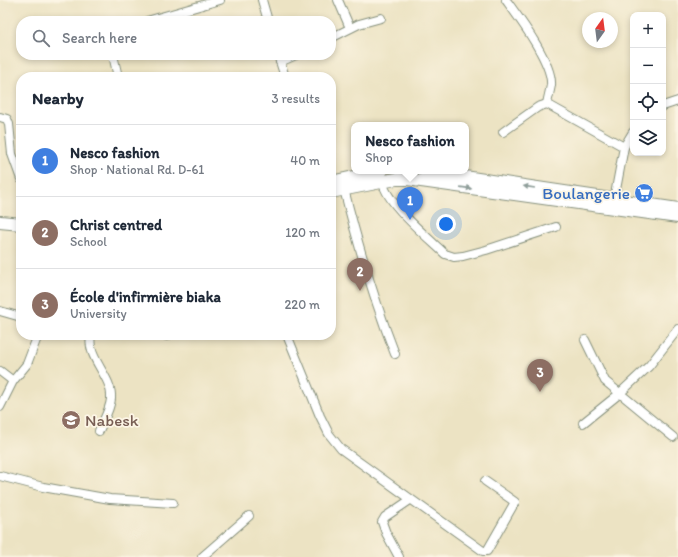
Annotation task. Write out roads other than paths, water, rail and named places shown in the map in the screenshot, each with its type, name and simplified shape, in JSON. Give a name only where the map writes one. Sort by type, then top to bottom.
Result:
[{"type":"highway","points":[[445,174],[678,209]]},
{"type":"highway","points":[[336,191],[382,175]]},
{"type":"highway","points":[[336,181],[382,175],[678,217]]},
{"type":"highway","points":[[0,215],[16,216]]},
{"type":"highway","points":[[0,222],[16,224]]},
{"type":"street","points":[[164,16],[220,0]]},
{"type":"street","points":[[262,0],[267,16]]},
{"type":"street","points":[[338,0],[350,28]]},
{"type":"street","points":[[506,0],[535,43],[546,65],[551,84],[546,104]]},
{"type":"street","points":[[336,35],[350,28],[381,18]]},
{"type":"street","points":[[114,60],[117,72]]},
{"type":"street","points":[[279,60],[283,72]]},
{"type":"street","points":[[666,105],[678,101]]},
{"type":"street","points":[[503,132],[538,107],[546,104],[624,147]]},
{"type":"street","points":[[0,116],[7,119],[9,124],[12,154],[16,165]]},
{"type":"street","points":[[614,200],[624,147],[630,137]]},
{"type":"street","points":[[382,175],[390,199],[445,254],[454,257],[486,250],[556,227]]},
{"type":"street","points":[[344,189],[360,252],[380,317],[395,354]]},
{"type":"street","points":[[0,311],[16,316]]},
{"type":"street","points":[[583,423],[619,394],[649,366],[678,329]]},
{"type":"street","points":[[0,407],[13,381],[27,364],[36,340]]},
{"type":"street","points":[[91,340],[91,350],[105,376],[111,398],[110,406],[99,431]]},
{"type":"street","points":[[289,340],[320,416],[329,434],[341,449],[483,551],[487,551],[514,502],[485,481]]},
{"type":"street","points":[[585,340],[605,381],[673,437]]},
{"type":"street","points":[[0,371],[13,381]]},
{"type":"street","points":[[0,476],[43,487],[110,499],[173,503]]},
{"type":"street","points":[[400,557],[386,533],[382,522],[385,517],[410,500]]},
{"type":"street","points":[[202,557],[249,516]]},
{"type":"place","name":"Boulangerie","points":[[644,193]]},
{"type":"place","name":"Nesco fashion","points":[[410,220]]},
{"type":"place","name":"Christ centred","points":[[360,291]]},
{"type":"place","name":"École d'infirmière biaka","points":[[540,392]]},
{"type":"place","name":"Nabesk","points":[[71,420]]}]
